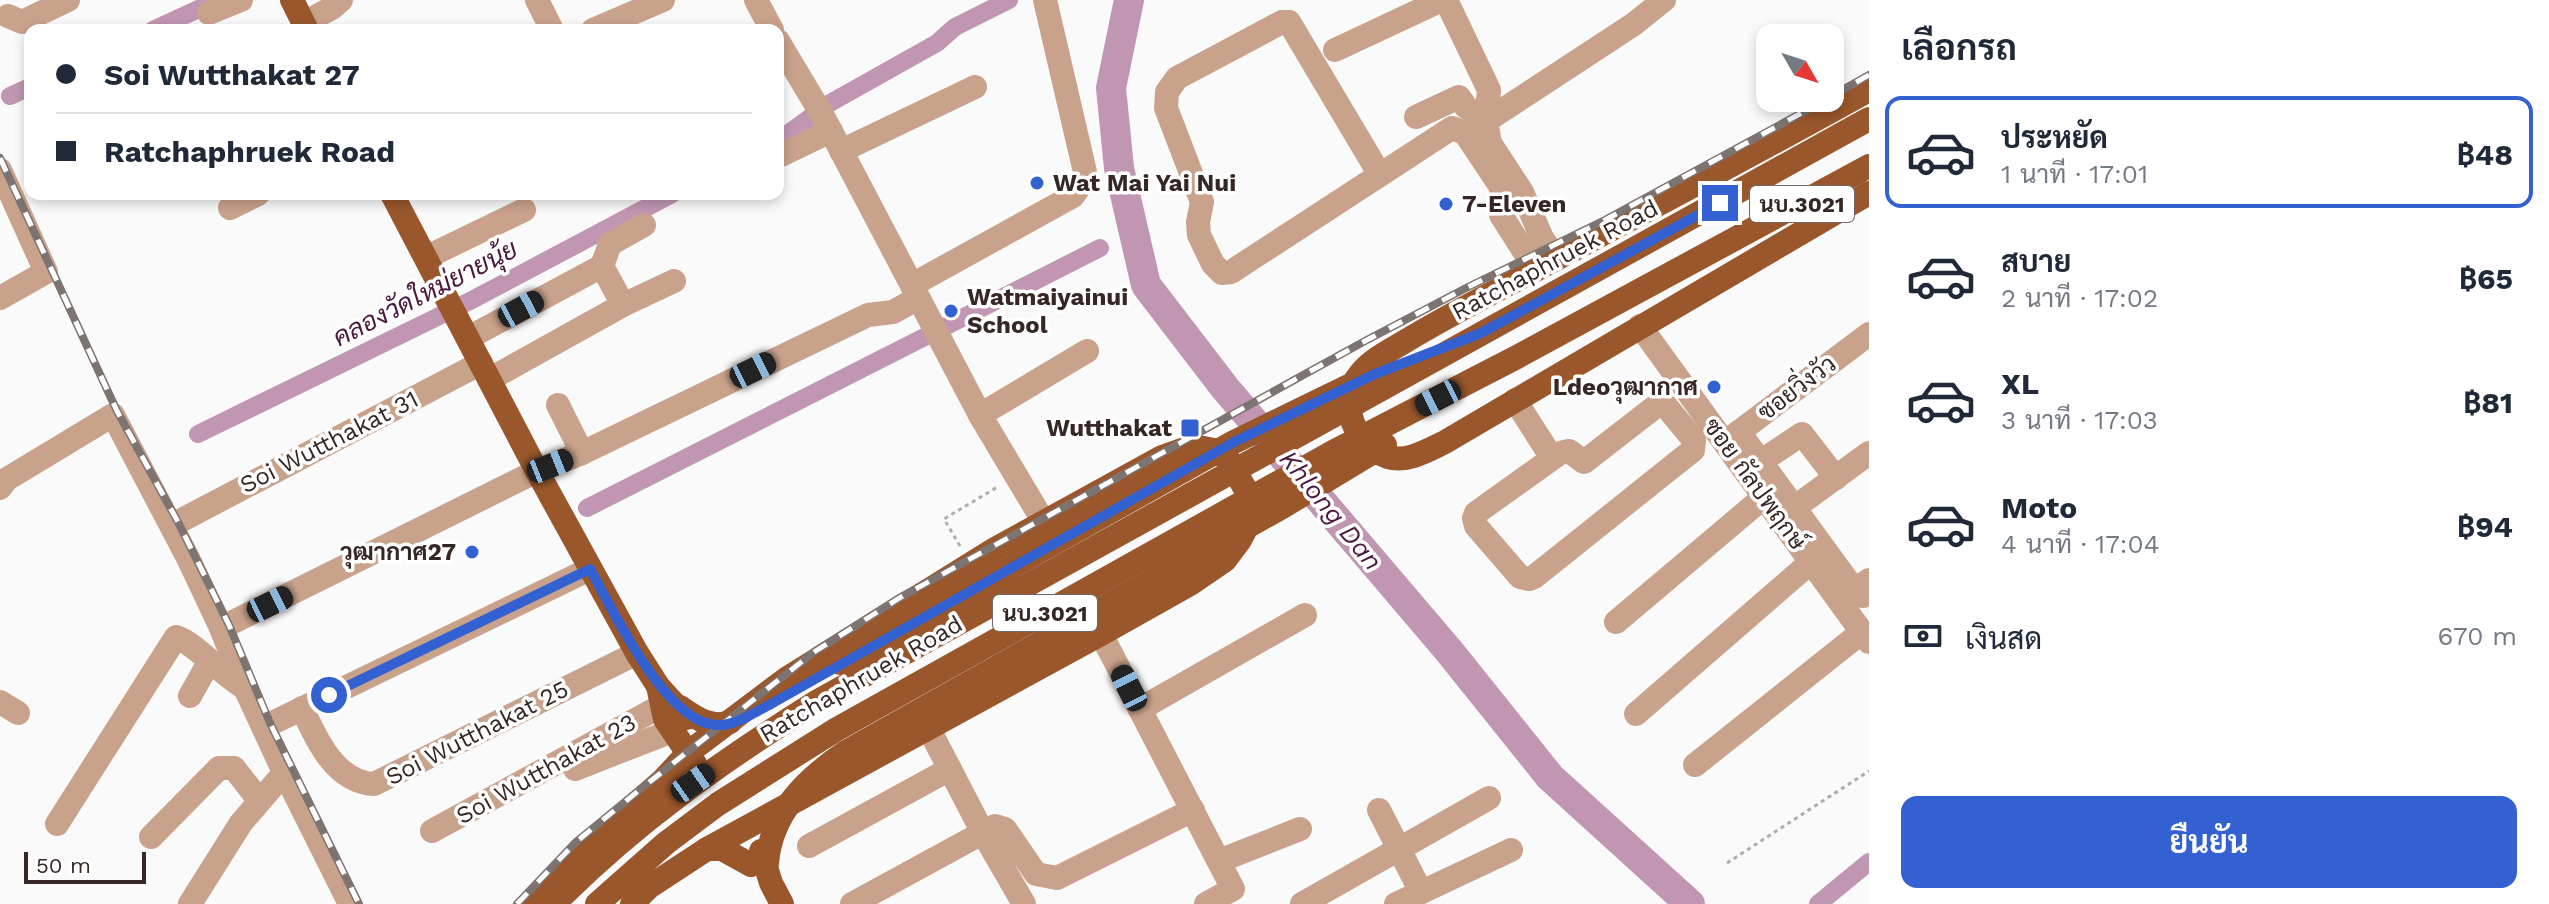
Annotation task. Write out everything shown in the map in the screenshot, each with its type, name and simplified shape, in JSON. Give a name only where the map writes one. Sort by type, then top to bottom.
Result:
[{"type":"main road","points":[[292,0],[304,24]]},
{"type":"main road","name":"Ratchaphruek Road","points":[[1869,90],[1438,322],[1375,360],[1358,375],[1349,397],[1349,410],[1359,436],[1379,453],[1393,458],[1414,456],[1445,442],[1869,193]]},
{"type":"main road","name":"Ratchaphruek Road","points":[[554,904],[593,864],[647,819],[753,741],[805,709],[1869,119]]},
{"type":"main road","name":"Ratchaphruek Road","points":[[597,904],[666,843],[718,804],[837,729],[1333,452],[1517,357],[1869,166]]},
{"type":"main road","points":[[395,200],[666,710],[704,740]]},
{"type":"main road","points":[[704,740],[1021,560],[1276,421],[1375,374],[1481,333]]},
{"type":"main road","points":[[768,879],[769,842],[786,806],[820,769],[1353,465],[1517,357]]},
{"type":"main road","name":"Ratchaphruek Road","points":[[531,904],[567,864],[704,740],[786,679],[995,549],[1162,457],[1193,446],[1214,450],[1228,459],[1241,476],[1250,497],[1250,521],[1225,560],[1190,584],[1101,634],[707,849],[649,887],[632,904]]},
{"type":"main road","points":[[666,710],[699,720],[704,740],[743,831],[768,879]]},
{"type":"main road","points":[[663,780],[666,710]]},
{"type":"main road","points":[[707,849],[722,849],[768,879]]},
{"type":"street","points":[[8,16],[22,22],[68,0]]},
{"type":"street","points":[[209,13],[241,0]]},
{"type":"street","points":[[309,24],[341,0]]},
{"type":"street","points":[[537,0],[549,24]]},
{"type":"street","points":[[607,24],[663,0]]},
{"type":"street","points":[[756,0],[769,24]]},
{"type":"street","points":[[232,623],[537,471],[582,453],[868,315],[893,312],[915,292],[1073,196],[1085,172],[1045,0]]},
{"type":"street","points":[[1335,50],[1444,0],[1489,90],[1486,121],[1490,143],[1522,192],[1542,238],[1546,264]]},
{"type":"street","points":[[1486,121],[1634,24],[1664,0]]},
{"type":"street","points":[[1380,175],[1289,22],[1282,22],[1177,78],[1167,92],[1166,108],[1202,202],[1199,235],[1213,264],[1222,273],[1231,272],[1380,175],[1449,130],[1459,129],[1501,187],[1501,215],[1546,264]]},
{"type":"street","points":[[784,51],[828,126],[980,415],[1045,524]]},
{"type":"street","points":[[784,153],[828,126],[975,87]]},
{"type":"street","points":[[1416,117],[1459,97],[1466,107],[1486,121]]},
{"type":"street","points":[[0,170],[46,272],[0,298]]},
{"type":"street","points":[[230,208],[246,200]]},
{"type":"street","points":[[427,257],[524,210]]},
{"type":"street","points":[[623,305],[602,266],[610,244],[644,225]]},
{"type":"street","points":[[459,321],[602,266]]},
{"type":"street","name":"Soi Wutthakat 31","points":[[178,522],[674,281]]},
{"type":"street","name":"ซอย กัลปพฤกษ์","points":[[1640,326],[1732,437],[1764,497],[1866,637]]},
{"type":"street","name":"ซอยวิ่งวัว","points":[[1732,437],[1869,334]]},
{"type":"street","points":[[980,415],[1087,351]]},
{"type":"street","points":[[1515,400],[1552,458]]},
{"type":"street","points":[[1660,403],[1665,405],[1695,444],[1691,453],[1534,577],[1525,579],[1518,576],[1480,531],[1474,518],[1479,511],[1552,458],[1569,451],[1584,462],[1660,403]]},
{"type":"street","points":[[558,405],[582,453]]},
{"type":"street","points":[[0,488],[7,479],[113,415],[171,524],[232,623],[245,688],[350,904]]},
{"type":"street","points":[[1760,462],[1799,433],[1836,478]]},
{"type":"street","points":[[1732,437],[1760,462],[1858,595],[1863,596],[1862,585],[1869,580]]},
{"type":"street","points":[[1794,508],[1869,453]]},
{"type":"street","points":[[1616,622],[1764,497]]},
{"type":"street","points":[[1636,714],[1811,562]]},
{"type":"street","points":[[264,727],[590,569]]},
{"type":"street","points":[[1140,709],[1305,615]]},
{"type":"street","points":[[1101,634],[1233,889],[1206,904]]},
{"type":"street","points":[[57,824],[176,637],[187,642],[228,679],[245,688]]},
{"type":"street","points":[[1695,765],[1866,637]]},
{"type":"street","name":"Soi Wutthakat 25","points":[[302,708],[320,747],[330,759],[363,783],[374,784],[637,653]]},
{"type":"street","points":[[190,696],[209,662]]},
{"type":"street","points":[[575,769],[666,710]]},
{"type":"street","name":"Soi Wutthakat 23","points":[[432,831],[666,710]]},
{"type":"street","points":[[929,729],[1024,904]]},
{"type":"street","points":[[151,837],[219,768],[234,768],[259,800]]},
{"type":"street","points":[[809,846],[950,769]]},
{"type":"street","points":[[190,904],[241,823],[285,772]]},
{"type":"street","points":[[1302,904],[1489,798]]},
{"type":"street","points":[[852,904],[995,826],[1000,826],[1036,874],[1057,878],[1193,810]]},
{"type":"street","points":[[1379,810],[1421,892]]},
{"type":"street","points":[[1219,861],[1300,829]]},
{"type":"street","points":[[1396,904],[1511,850]]},
{"type":"path","points":[[944,519],[1003,484]]},
{"type":"path","points":[[1727,863],[1869,771]]},
{"type":"waterway","points":[[166,24],[218,0]]},
{"type":"waterway","name":"คลองวัดใหม่ยายนุ้ย","points":[[784,137],[830,103],[937,43],[955,27],[1009,0]]},
{"type":"waterway","name":"Khlong Dan","points":[[1129,0],[1111,88],[1119,168],[1146,285],[1225,388],[1449,651],[1550,777],[1690,904]]},
{"type":"waterway","points":[[10,96],[24,90]]},
{"type":"waterway","name":"คลองวัดใหม่ยายนุ้ย","points":[[198,434],[470,301],[661,200]]},
{"type":"waterway","points":[[587,508],[1100,248]]},
{"type":"waterway","points":[[1818,904],[1869,862]]},
{"type":"railway","points":[[1844,89],[1869,75]]},
{"type":"railway","points":[[517,904],[576,842],[643,787],[814,652],[901,597],[1365,341],[1605,220],[1803,112]]},
{"type":"railway","points":[[0,158],[117,411],[178,522],[229,625],[270,723],[359,904]]},
{"type":"place","name":"Wat Mai Yai Nui","points":[[1037,183]]},
{"type":"place","name":"7-Eleven","points":[[1446,204]]},
{"type":"place","name":"Watmaiyainui School","points":[[951,311]]},
{"type":"place","name":"Ldeoวุฒากาศ","points":[[1714,387]]},
{"type":"place","name":"Wutthakat","points":[[1190,428]]},
{"type":"place","name":"วุฒากาศ27","points":[[472,552]]},
{"type":"route","points":[[329,695],[590,569],[658,686],[699,720],[721,726],[755,713],[1234,442],[1375,374],[1481,333],[1720,203]]}]
